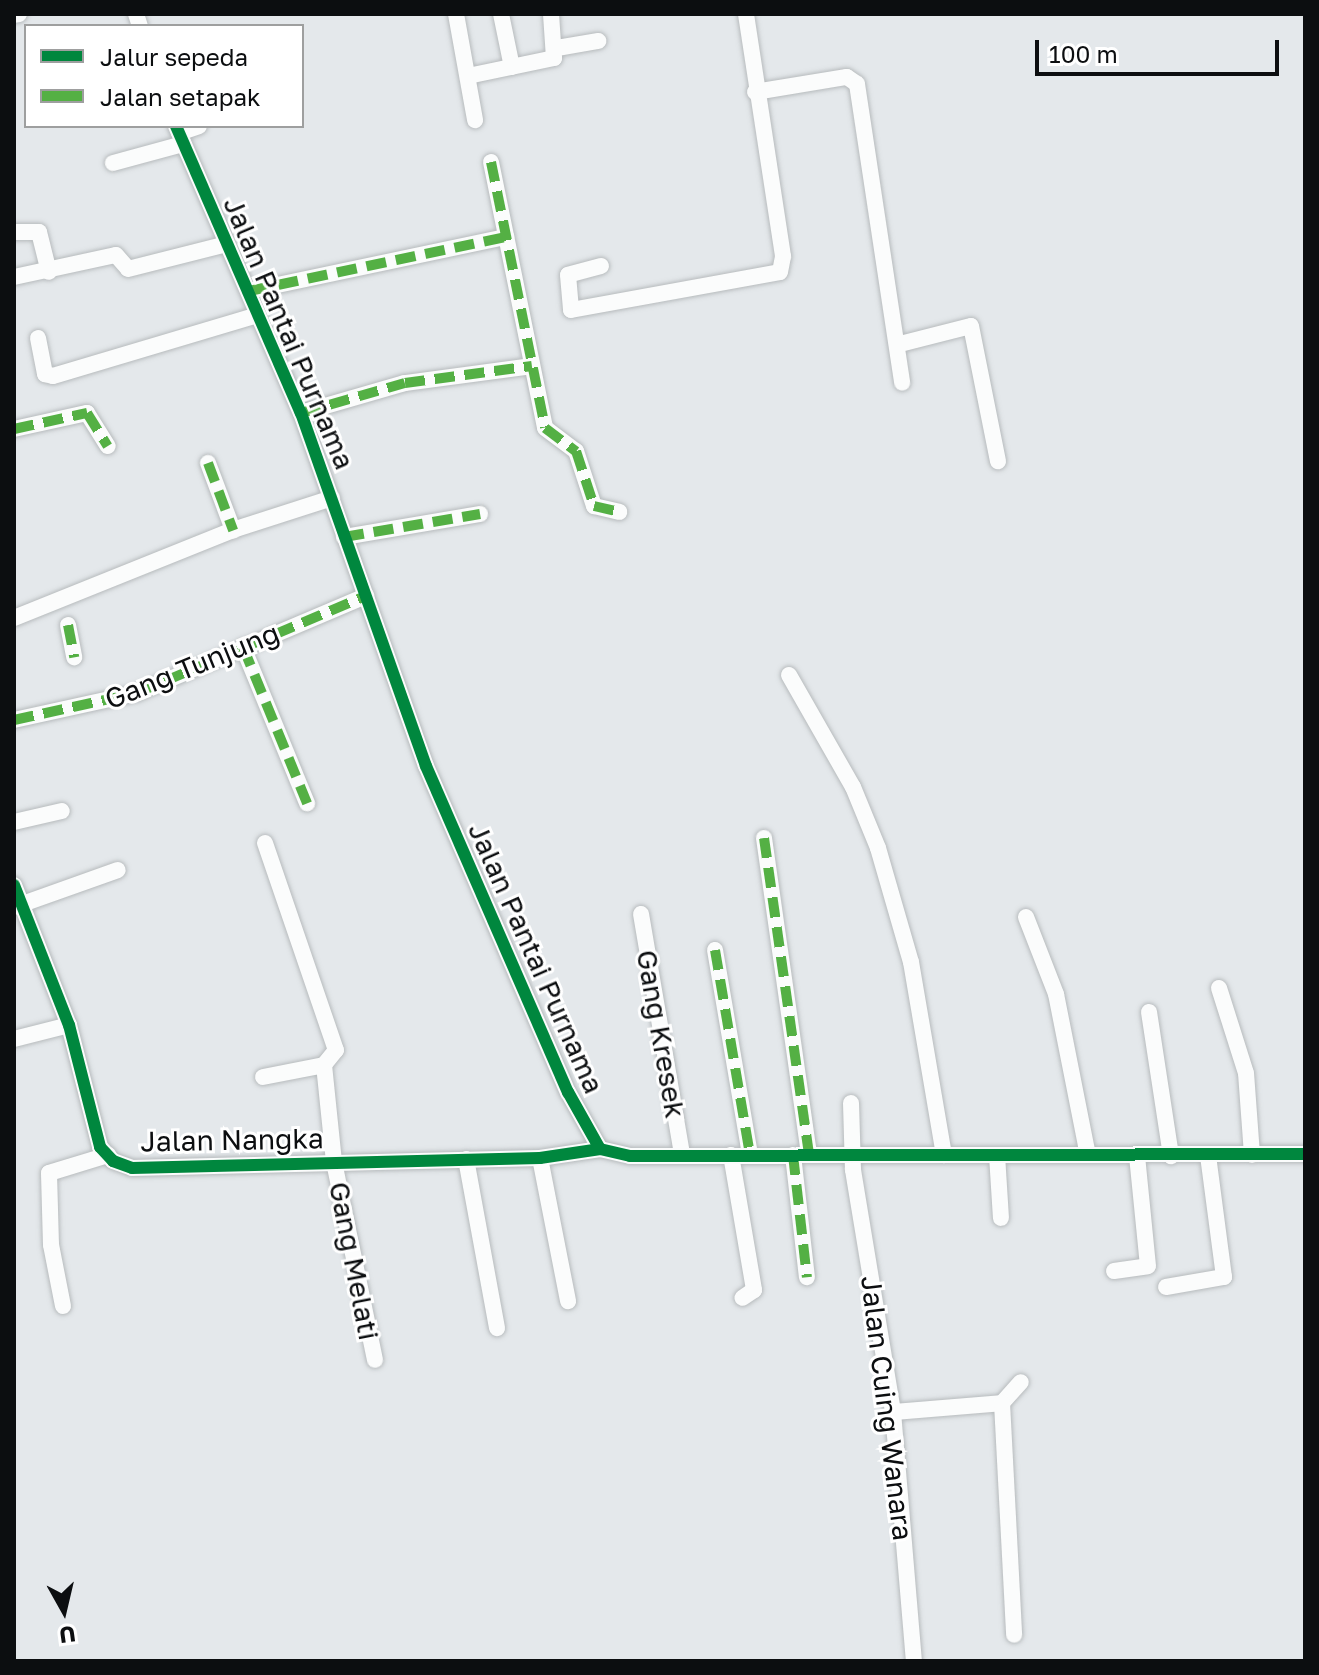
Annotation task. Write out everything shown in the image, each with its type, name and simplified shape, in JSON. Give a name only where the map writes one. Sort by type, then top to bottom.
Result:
[{"type":"street","points":[[456,14],[475,120]]},
{"type":"street","points":[[501,14],[512,67]]},
{"type":"street","points":[[468,76],[551,60],[557,48],[551,14]]},
{"type":"street","points":[[601,266],[568,275],[571,310],[780,272],[783,256],[755,92],[746,14]]},
{"type":"street","points":[[557,48],[598,41]]},
{"type":"street","points":[[755,92],[847,77],[857,84],[900,344],[902,383]]},
{"type":"street","points":[[113,163],[179,134]]},
{"type":"street","name":"Jalan Pantai Purnama","points":[[179,134],[301,413],[426,766],[568,1092],[600,1149]]},
{"type":"street","points":[[491,162],[545,428],[576,451],[594,506],[619,512]]},
{"type":"street","points":[[14,232],[39,232],[49,272]]},
{"type":"street","points":[[249,291],[506,237]]},
{"type":"street","points":[[14,277],[49,272],[116,255],[128,269],[227,244]]},
{"type":"street","points":[[38,338],[45,374],[53,376],[258,315]]},
{"type":"street","points":[[900,344],[971,326],[998,461]]},
{"type":"street","points":[[301,413],[405,383],[532,366]]},
{"type":"street","points":[[14,429],[87,413],[108,446]]},
{"type":"street","points":[[208,463],[233,530]]},
{"type":"street","points":[[14,618],[233,530],[332,498]]},
{"type":"street","points":[[344,537],[480,514]]},
{"type":"street","name":"Gang Tunjung","points":[[14,720],[126,697],[366,596]]},
{"type":"street","points":[[68,625],[74,657]]},
{"type":"street","points":[[243,647],[307,803]]},
{"type":"street","points":[[789,675],[853,787],[878,848],[911,962],[944,1155]]},
{"type":"street","points":[[14,822],[62,811]]},
{"type":"street","points":[[764,838],[801,1155],[807,1277]]},
{"type":"street","name":"Gang Melati","points":[[265,843],[336,1050],[324,1065],[334,1162],[375,1360]]},
{"type":"street","points":[[17,904],[118,870]]},
{"type":"street","name":"Jalan Nangka","points":[[14,885],[17,904],[69,1025],[100,1147],[132,1168],[540,1158],[600,1149]]},
{"type":"street","name":"Gang Kresek","points":[[641,914],[682,1153]]},
{"type":"street","points":[[1026,917],[1064,1023],[1088,1155]]},
{"type":"street","points":[[715,950],[750,1155]]},
{"type":"street","points":[[1219,988],[1246,1073],[1252,1155]]},
{"type":"street","points":[[1149,1012],[1171,1156]]},
{"type":"street","points":[[14,1039],[69,1025]]},
{"type":"street","points":[[263,1077],[324,1065]]},
{"type":"street","name":"Jalan Cuing Wanara","points":[[851,1103],[854,1156],[893,1412],[914,1661]]},
{"type":"street","points":[[600,1149],[630,1156],[682,1153],[854,1156],[1305,1154]]},
{"type":"street","points":[[63,1306],[51,1245],[49,1173],[108,1155]]},
{"type":"street","points":[[731,1155],[754,1290],[742,1298]]},
{"type":"street","points":[[997,1155],[1001,1218]]},
{"type":"street","points":[[1166,1287],[1224,1277],[1208,1155]]},
{"type":"street","points":[[1114,1271],[1148,1266],[1137,1156]]},
{"type":"street","points":[[540,1158],[568,1301]]},
{"type":"street","points":[[466,1159],[497,1328]]},
{"type":"street","points":[[893,1412],[1002,1403],[1021,1382]]},
{"type":"street","points":[[1002,1403],[1014,1635]]},
{"type":"marked path","points":[[491,162],[545,428],[576,451],[594,506],[619,512]]},
{"type":"marked path","points":[[249,291],[506,237]]},
{"type":"marked path","points":[[301,413],[405,383],[532,366]]},
{"type":"marked path","points":[[14,429],[87,413],[108,446]]},
{"type":"marked path","points":[[208,463],[233,530]]},
{"type":"marked path","points":[[344,537],[480,514]]},
{"type":"marked path","points":[[14,720],[137,693],[366,596]]},
{"type":"marked path","points":[[68,625],[74,657]]},
{"type":"marked path","points":[[243,647],[307,803]]},
{"type":"marked path","points":[[764,838],[809,1155]]},
{"type":"marked path","points":[[715,950],[750,1155]]},
{"type":"marked path","points":[[793,1155],[807,1277]]},
{"type":"cycle path","points":[[177,128],[301,413],[426,766],[568,1092],[600,1149],[630,1156],[1305,1154]]},
{"type":"cycle path","points":[[14,885],[69,1025],[100,1147],[113,1161],[132,1168],[540,1158],[600,1149]]}]
